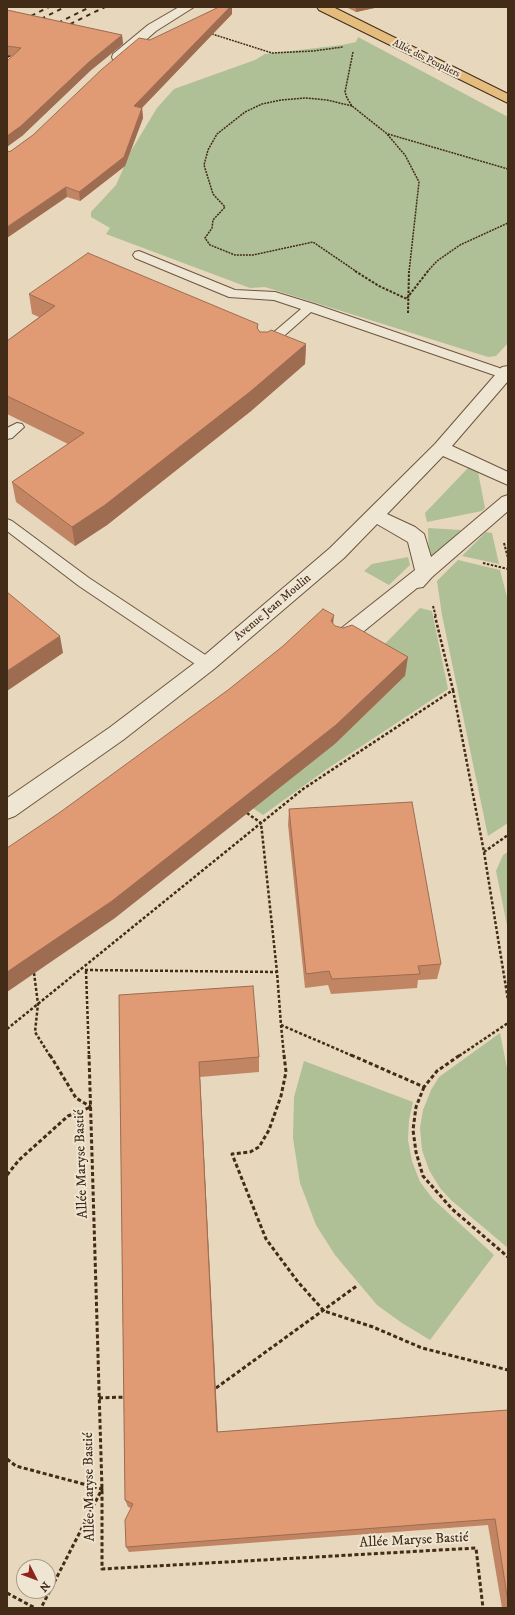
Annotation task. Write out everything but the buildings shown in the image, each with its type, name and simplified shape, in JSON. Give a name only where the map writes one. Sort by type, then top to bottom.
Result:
[{"type":"main road","name":"Allée des Peupliers","points":[[323,7],[382,38],[508,99]]},
{"type":"street","points":[[109,64],[152,28],[188,7]]},
{"type":"street","name":"Avenue Jean Moulin","points":[[7,810],[116,734],[207,664],[337,553],[441,448],[507,372]]},
{"type":"street","points":[[441,448],[508,479]]},
{"type":"street","points":[[349,643],[425,572],[508,501]]},
{"type":"street","points":[[374,515],[408,532],[417,539],[425,572]]},
{"type":"lane","points":[[139,255],[233,294],[275,296],[507,372]]},
{"type":"lane","points":[[264,347],[310,307]]},
{"type":"lane","points":[[7,524],[84,582],[207,664]]},
{"type":"path","points":[[167,19],[272,53],[313,51],[354,45],[382,38]]},
{"type":"path","points":[[352,106],[345,92],[354,45]]},
{"type":"path","points":[[306,98],[327,100],[352,106],[386,133],[405,155],[419,182],[407,299],[379,286],[327,253],[313,242],[275,252],[253,255],[235,255],[210,245],[204,238],[212,228],[213,220],[226,207],[213,194],[204,165],[208,150],[217,134],[245,112],[262,104],[281,100],[306,98]]},
{"type":"path","points":[[386,133],[508,169]]},
{"type":"path","points":[[407,299],[424,274],[437,261],[460,245],[508,223]]},
{"type":"path","points":[[425,572],[453,690],[484,852],[508,1000]]},
{"type":"path","points":[[7,1029],[303,789],[453,690]]},
{"type":"path","points":[[247,813],[261,823],[286,1072],[281,1096],[269,1130],[259,1147],[250,1152],[232,1154],[266,1239],[298,1282],[324,1311],[373,1327],[422,1348],[508,1370]]},
{"type":"path","points":[[484,852],[508,835]]},
{"type":"path","points":[[82,967],[86,971],[277,972]]},
{"type":"path","name":"Allée Maryse Bastié","points":[[86,971],[102,1489],[102,1569],[476,1548],[483,1608]]},
{"type":"path","points":[[34,973],[38,1004],[34,1032],[76,1098],[91,1107]]},
{"type":"path","points":[[508,1023],[437,1071],[424,1087],[416,1107],[413,1130],[416,1152],[423,1176],[452,1209],[508,1257]]},
{"type":"path","points":[[281,1025],[424,1087]]},
{"type":"path","points":[[7,1175],[19,1160],[68,1116],[91,1107]]},
{"type":"path","points":[[216,1388],[324,1311],[358,1284]]},
{"type":"path","points":[[99,1398],[126,1397]]},
{"type":"path","points":[[7,1459],[16,1466],[102,1489],[41,1608]]},
{"type":"path","points":[[7,1594],[35,1608]]},
{"type":"green space","points":[[358,37],[508,117],[508,343],[496,356],[488,357],[265,287],[250,288],[106,234],[110,228],[91,217],[91,212],[116,185],[131,151],[157,108],[174,89],[255,60],[265,54],[342,45],[356,42]]},
{"type":"green space","points":[[468,468],[478,472],[485,508],[482,511],[427,522],[425,513]]},
{"type":"green space","points":[[428,528],[461,530],[429,559]]},
{"type":"green space","points":[[486,532],[492,533],[499,564],[462,556]]},
{"type":"green space","points":[[408,557],[410,565],[389,585],[364,571],[372,564]]},
{"type":"green space","points":[[458,560],[500,570],[508,601],[508,823],[488,836],[442,615],[437,581]]},
{"type":"green space","points":[[420,608],[432,611],[448,689],[327,769],[263,815],[253,808],[335,744],[405,676],[376,653]]},
{"type":"green space","points":[[508,852],[508,930],[496,871],[503,855]]},
{"type":"green space","points":[[500,1033],[508,1073],[508,1248],[451,1200],[440,1188],[429,1170],[422,1150],[420,1128],[423,1110],[431,1090],[439,1077]]},
{"type":"green space","points":[[304,1061],[413,1102],[409,1120],[408,1140],[412,1161],[420,1182],[433,1199],[494,1255],[430,1340],[402,1323],[377,1305],[335,1255],[316,1225],[300,1183],[293,1138],[294,1097]]},
{"type":"railway","points":[[7,28],[49,7]]},
{"type":"railway","points":[[33,23],[65,7]]},
{"type":"railway","points":[[50,27],[90,7]]},
{"type":"railway","points":[[62,28],[105,7]]},
{"type":"railway","points":[[7,57],[20,51]]}]
